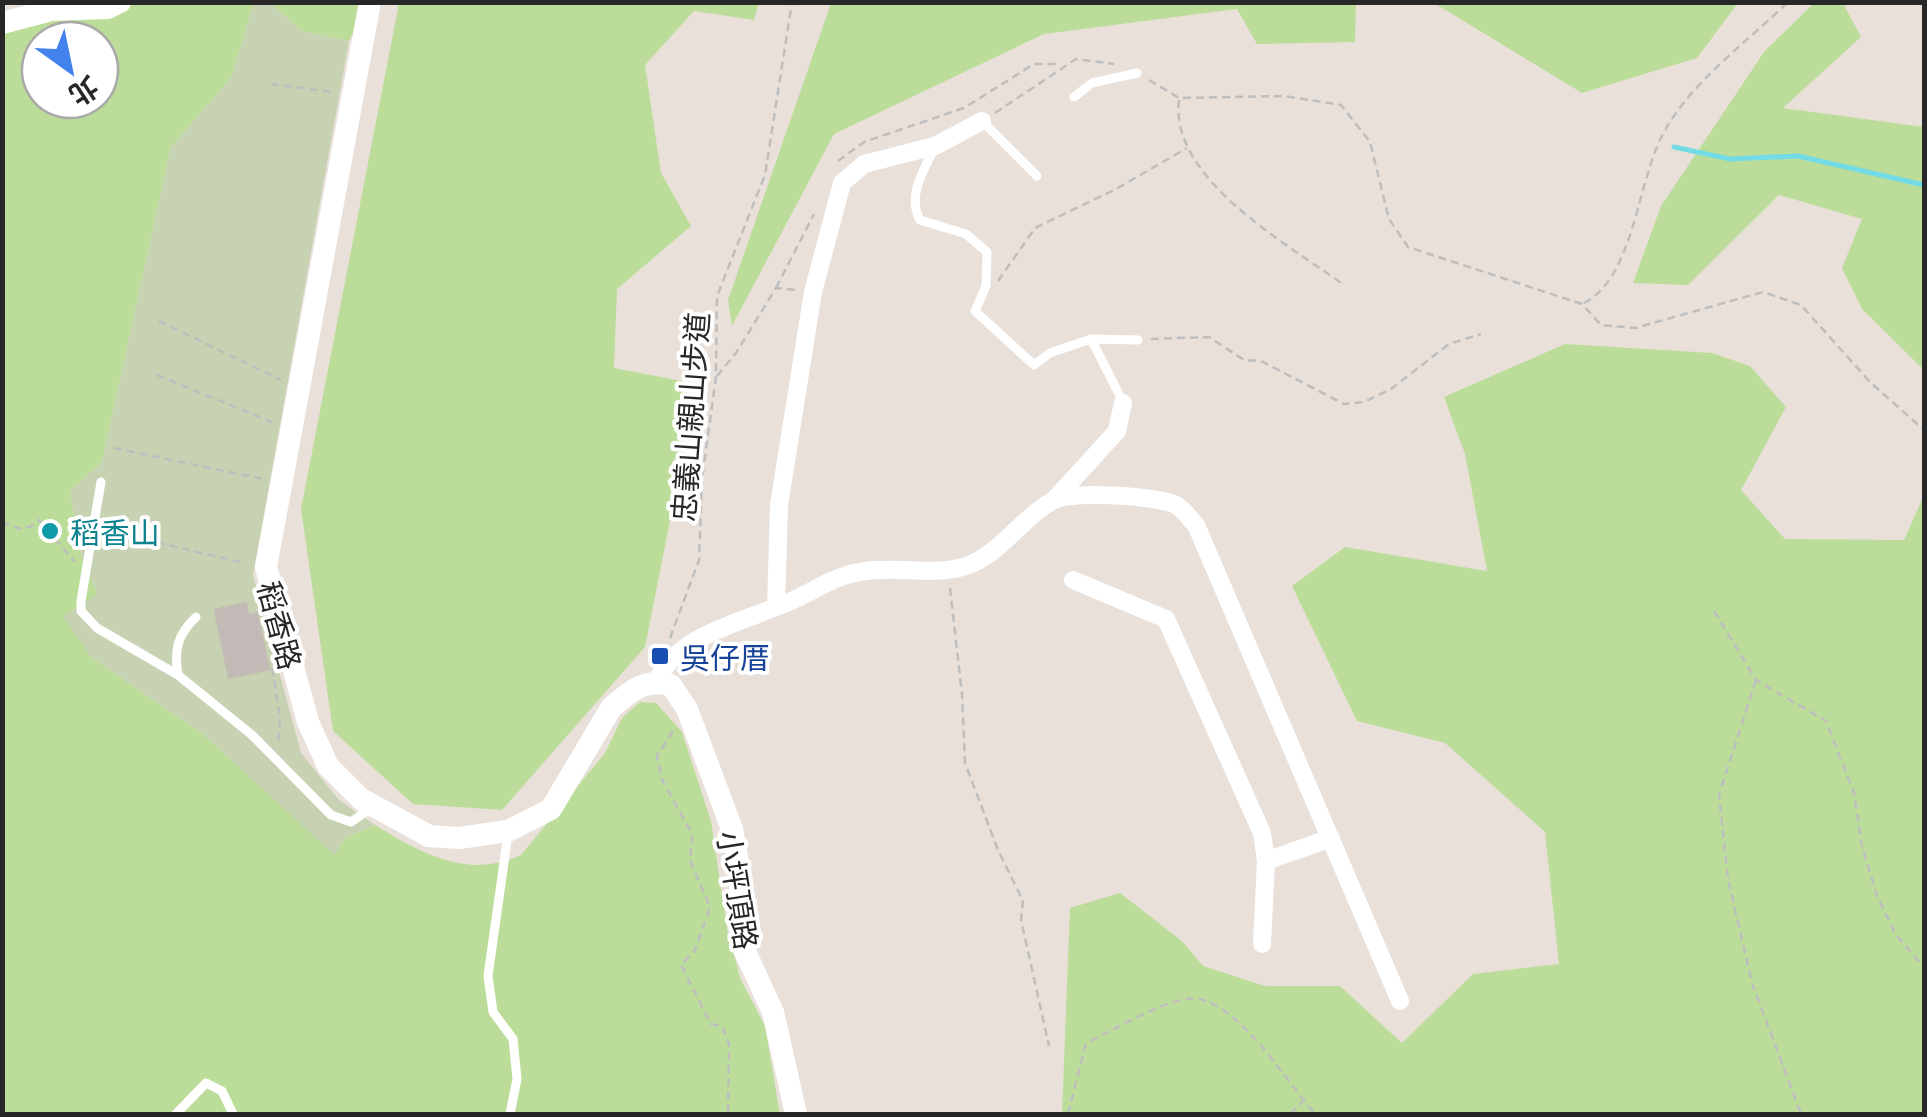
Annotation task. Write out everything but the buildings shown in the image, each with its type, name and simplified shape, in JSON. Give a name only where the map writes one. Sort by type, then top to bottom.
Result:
[{"type":"street","points":[[2,23],[50,10],[108,8],[120,2]]},
{"type":"street","name":"稻香路","points":[[370,2],[266,567],[316,743],[340,781],[373,807],[429,836],[459,838],[508,831],[551,810],[611,708],[662,671]]},
{"type":"street","points":[[776,607],[779,505],[813,292],[842,183],[864,164],[935,146],[982,122]]},
{"type":"street","points":[[662,671],[693,642],[802,599],[834,578],[911,567],[948,572],[972,564],[1054,499],[1117,431],[1123,402]]},
{"type":"street","points":[[1054,499],[1119,496],[1176,504],[1196,524],[1400,1002]]},
{"type":"street","points":[[1073,580],[1166,619],[1262,833],[1266,861],[1262,944]]},
{"type":"street","name":"小坪頂路","points":[[662,671],[687,708],[732,829],[740,874],[742,946],[773,1012],[796,1114]]},
{"type":"street","points":[[1266,861],[1330,838]]},
{"type":"lane","points":[[1074,98],[1092,83],[1136,73]]},
{"type":"lane","points":[[982,122],[1037,176]]},
{"type":"lane","points":[[935,146],[917,182],[913,208],[920,220],[966,234],[987,252],[986,286],[975,311],[1034,366],[1050,353],[1092,339],[1138,340]]},
{"type":"lane","points":[[1092,339],[1123,402]]},
{"type":"lane","points":[[101,482],[81,611],[115,642],[178,676],[269,751],[341,822],[350,822],[373,807]]},
{"type":"lane","points":[[178,676],[175,654],[182,631],[196,617]]},
{"type":"lane","points":[[508,831],[488,976],[493,1012],[513,1039],[517,1079],[510,1114]]},
{"type":"lane","points":[[176,1114],[206,1083],[222,1091],[233,1114]]},
{"type":"path","name":"忠義山親山步道","points":[[662,671],[681,601],[699,560],[702,480],[716,377],[717,296],[765,175],[792,2]]},
{"type":"path","points":[[1582,304],[1594,297],[1620,264],[1641,188],[1662,135],[1692,96],[1788,2]]},
{"type":"path","points":[[982,122],[1076,58],[1101,59],[1136,73],[1179,98],[1284,96],[1341,105],[1370,142],[1389,218],[1408,247],[1582,304],[1601,325],[1636,328],[1763,292],[1801,305],[1870,382],[1924,430]]},
{"type":"path","points":[[271,84],[355,95]]},
{"type":"path","points":[[1179,98],[1177,111],[1188,147],[1223,196],[1344,285]]},
{"type":"path","points":[[986,286],[1000,280],[1035,228],[1116,189],[1188,147]]},
{"type":"path","points":[[716,377],[736,353],[776,288],[813,292]]},
{"type":"path","points":[[159,321],[296,388]]},
{"type":"path","points":[[1138,340],[1176,335],[1210,337],[1244,360],[1261,361],[1344,404],[1364,402],[1391,389],[1449,344],[1482,334]]},
{"type":"path","points":[[157,375],[289,430]]},
{"type":"path","points":[[114,448],[279,482]]},
{"type":"path","points":[[2,521],[19,529],[31,528],[39,520],[65,550]]},
{"type":"path","points":[[92,528],[266,567]]},
{"type":"path","points":[[948,572],[962,694],[965,762],[998,850],[1023,901],[1021,920],[1049,1046]]},
{"type":"path","points":[[1714,611],[1756,680],[1826,721],[1854,794],[1862,846],[1877,896],[1896,935],[1924,966]]},
{"type":"path","points":[[269,751],[279,743],[280,716],[271,666]]},
{"type":"path","points":[[1756,680],[1718,796],[1728,879],[1752,983],[1801,1114]]},
{"type":"path","points":[[687,708],[658,756],[662,780],[692,834],[690,860],[710,907],[695,950],[681,965],[712,1024],[722,1026],[729,1044],[728,1114]]},
{"type":"path","points":[[1068,1114],[1086,1042],[1186,1000],[1205,1001],[1260,1042],[1315,1114]]},
{"type":"path","points":[[1290,1114],[1304,1101]]},
{"type":"green space","points":[[369,2],[349,41],[301,31],[271,3]]},
{"type":"green space","points":[[1815,2],[1843,3],[1861,37],[1783,108],[1924,127],[1924,370],[1862,309],[1842,268],[1862,219],[1779,195],[1688,285],[1633,283],[1661,206],[1764,52]]},
{"type":"green space","points":[[39,3],[254,3],[231,78],[171,147],[102,462],[70,491],[81,555],[98,594],[91,657],[203,734],[334,854],[345,838],[375,825],[427,853],[464,864],[501,862],[521,855],[605,753],[622,718],[640,702],[656,703],[682,732],[711,821],[728,934],[741,980],[765,1026],[780,1114],[3,1114],[2,21]]},
{"type":"green space","points":[[254,3],[271,3],[301,31],[349,41],[253,575],[301,753],[339,800],[375,825],[345,838],[334,855],[203,734],[91,657],[63,616],[98,594],[81,555],[70,491],[102,462],[171,147],[231,78]]},
{"type":"green space","points":[[399,3],[759,3],[754,20],[694,11],[645,65],[661,173],[691,226],[617,289],[614,368],[697,384],[645,647],[502,810],[413,804],[333,731],[301,509]]},
{"type":"green space","points":[[831,3],[1356,3],[1355,42],[1257,44],[1237,9],[1044,34],[834,134],[732,326],[728,300]]},
{"type":"green space","points":[[1434,3],[1738,3],[1697,58],[1582,93]]},
{"type":"green space","points":[[1565,344],[1712,353],[1750,366],[1786,407],[1741,490],[1785,539],[1904,540],[1924,495],[1924,1114],[1062,1114],[1070,908],[1120,893],[1182,941],[1203,966],[1265,986],[1340,986],[1402,1043],[1473,974],[1559,964],[1545,832],[1445,743],[1357,721],[1292,586],[1345,547],[1487,571],[1465,454],[1444,397]]},
{"type":"waterway","points":[[1674,147],[1730,159],[1798,156],[1924,185]]},
{"type":"place","name":"稻香山","points":[[50,531]]},
{"type":"place","name":"吳仔厝","points":[[660,656]]}]
